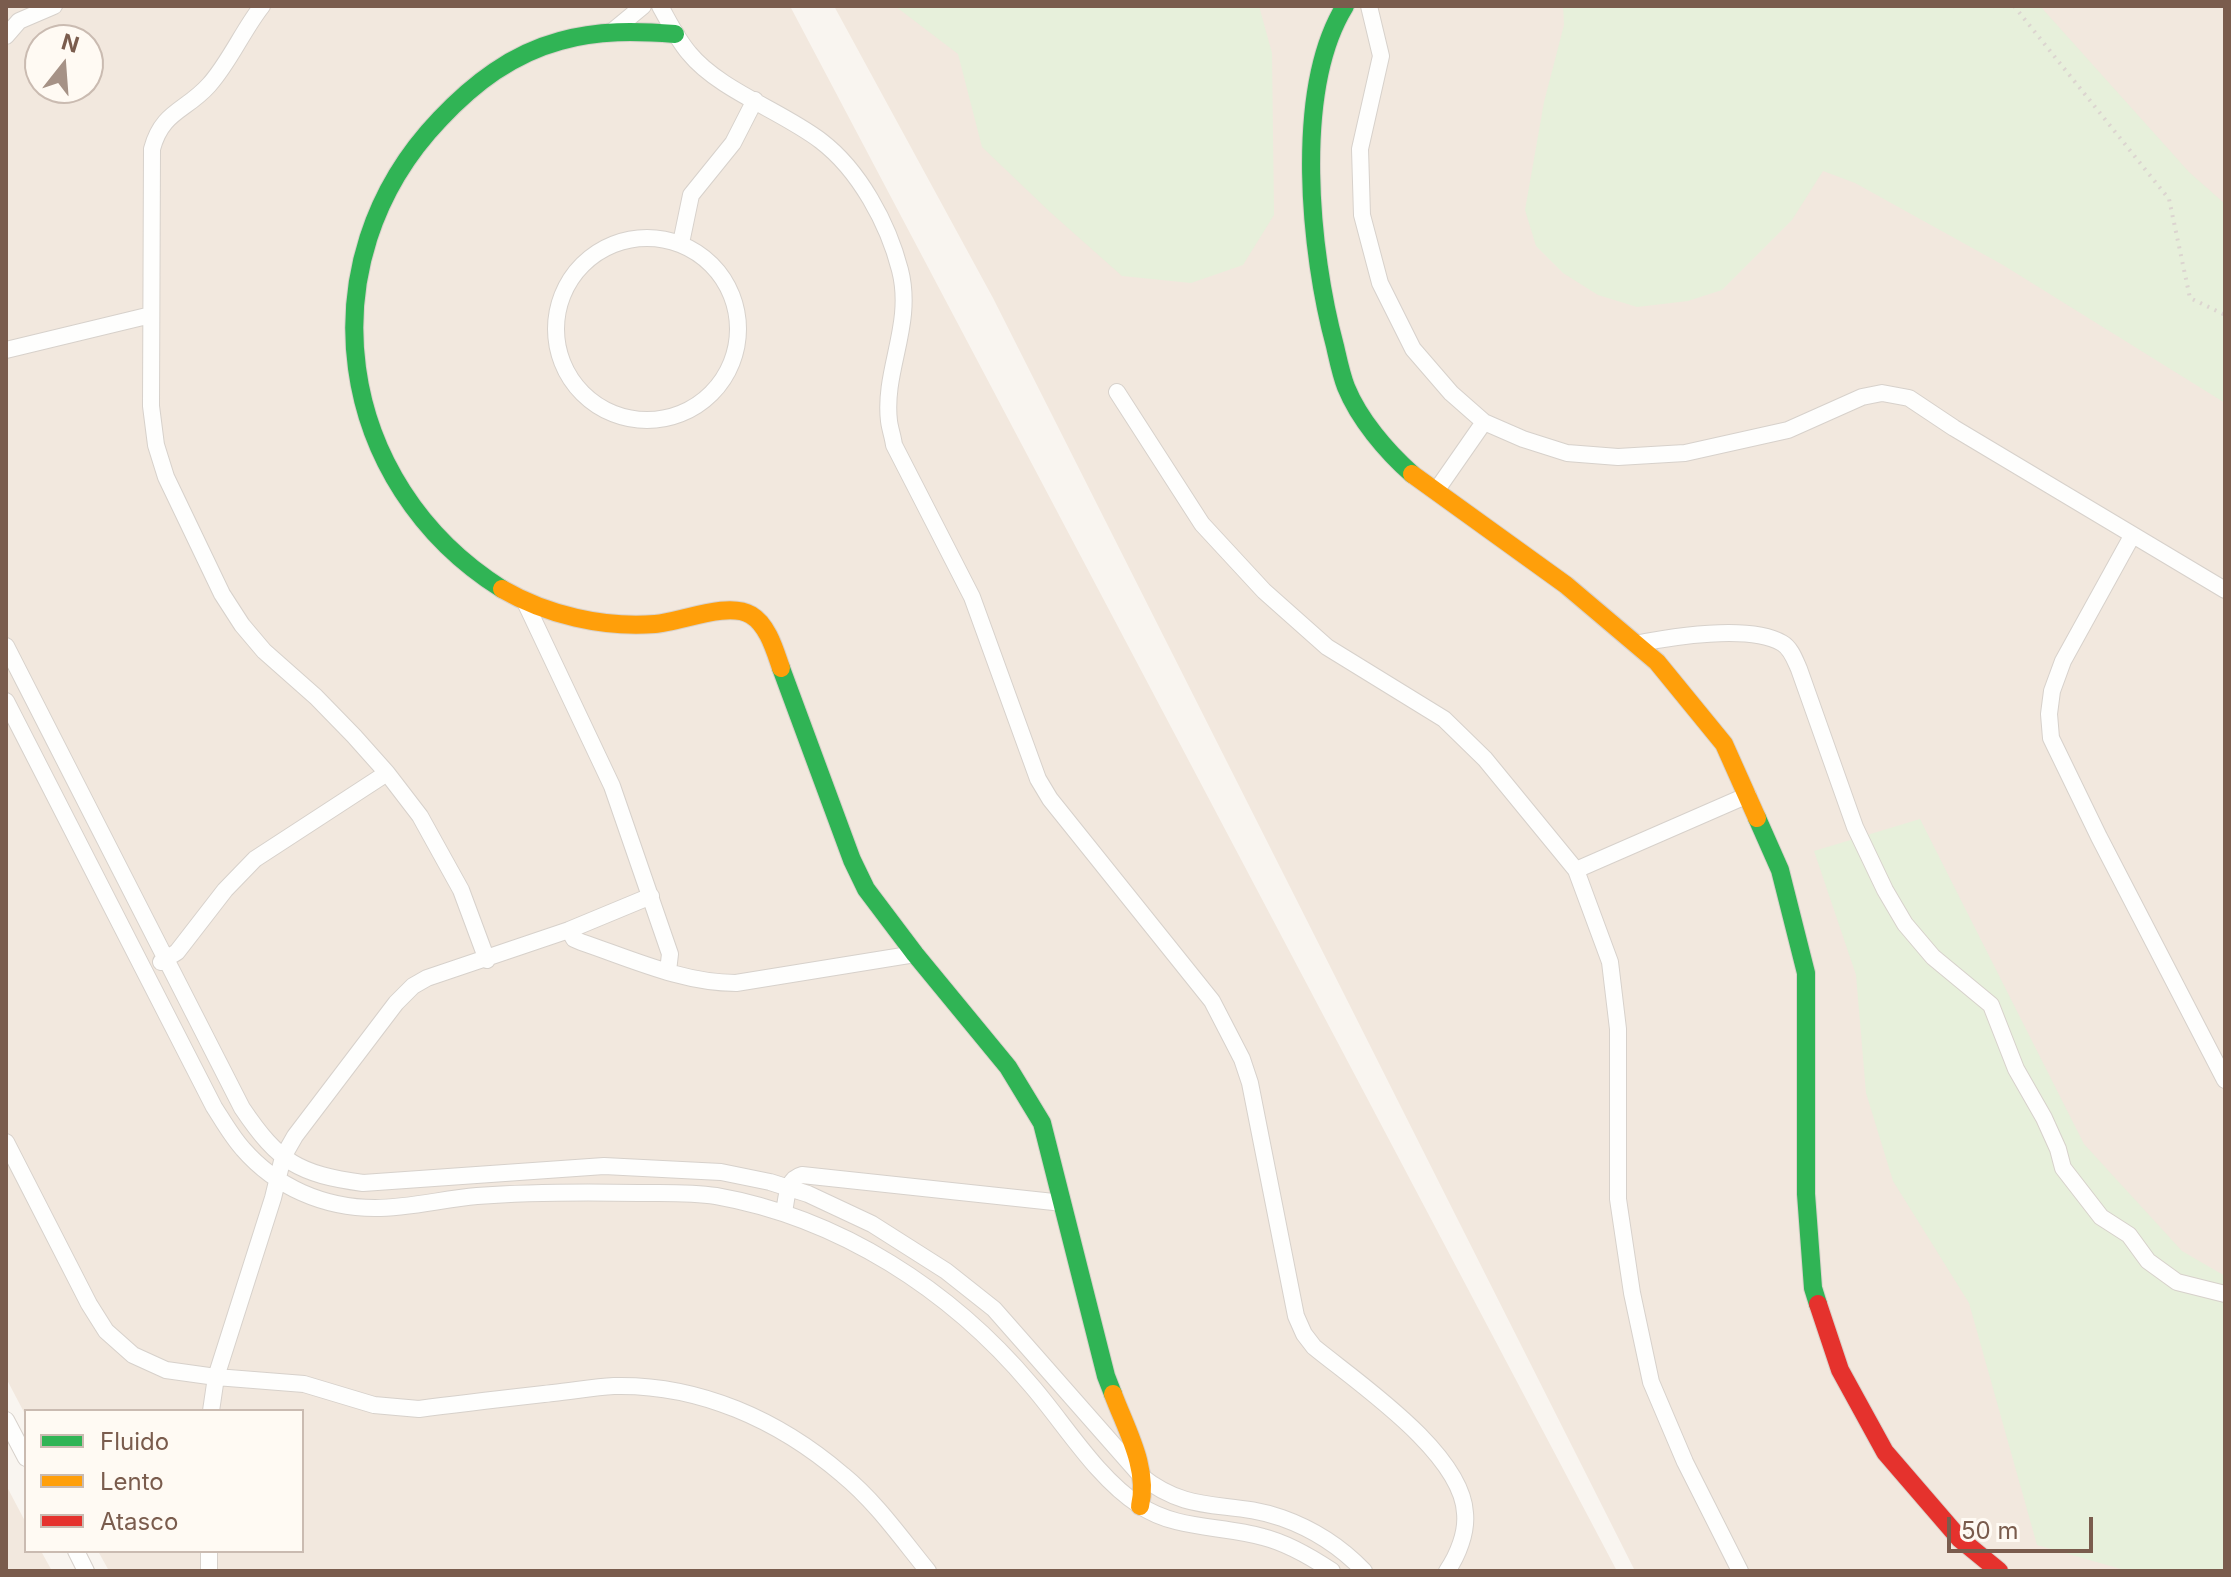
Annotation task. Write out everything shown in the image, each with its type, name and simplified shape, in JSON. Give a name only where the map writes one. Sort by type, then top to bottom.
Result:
[{"type":"street","points":[[6,36],[19,21],[54,6]]},
{"type":"street","points":[[262,6],[211,83],[163,123],[152,149],[151,406],[156,445],[166,477],[222,594],[264,651],[316,697],[387,773],[420,816],[461,890],[487,960]]},
{"type":"street","points":[[614,30],[643,6]]},
{"type":"street","points":[[660,6],[689,54],[708,71],[822,141],[853,174],[871,201],[900,271],[904,304],[904,320],[890,395],[889,421],[894,445],[972,597],[1038,779],[1050,799],[1212,1001],[1242,1059],[1250,1083],[1296,1316],[1304,1334],[1314,1347],[1404,1420],[1441,1458],[1459,1486],[1466,1512],[1463,1537],[1447,1571]]},
{"type":"street","points":[[1345,6],[1335,22],[1323,59],[1315,99],[1311,149],[1314,222],[1328,321],[1346,387],[1371,429],[1409,472],[1566,585],[1657,662],[1724,744],[1780,870],[1806,973],[1806,1194],[1813,1288],[1835,1357],[1885,1452],[1960,1539],[1999,1571]]},
{"type":"street","points":[[1369,6],[1381,56],[1360,149],[1362,215],[1380,283],[1413,349],[1451,393],[1484,422],[1567,453],[1618,457],[1658,455],[1685,453],[1788,430],[1862,397],[1882,393],[1909,398],[2225,590]]},
{"type":"street","points":[[675,34],[614,30],[565,38],[517,57],[485,75],[440,114],[413,144],[372,220],[358,266],[352,311],[357,385],[380,461],[400,494],[427,527],[474,572],[525,602],[575,617],[617,622],[657,624],[732,611],[748,613],[759,622],[773,645],[852,860],[866,889],[1008,1067],[1042,1123],[1106,1376],[1134,1446],[1144,1489],[1140,1506]]},
{"type":"street","points":[[681,243],[691,195],[733,143],[755,100]]},
{"type":"street","points":[[653,237],[681,243],[708,260],[728,285],[738,315],[738,347],[726,377],[704,401],[686,411],[676,416],[644,421],[613,414],[588,400],[569,378],[563,365],[557,351],[555,323],[561,294],[576,270],[597,251],[624,239],[653,237]]},
{"type":"street","points":[[6,350],[151,315]]},
{"type":"street","points":[[1117,392],[1202,524],[1264,591],[1327,647],[1444,719],[1485,759],[1576,870],[1610,962],[1618,1029],[1618,1199],[1632,1293],[1651,1382],[1685,1462],[1740,1571]]},
{"type":"street","points":[[1436,491],[1484,422]]},
{"type":"street","points":[[2132,536],[2063,661],[2052,691],[2049,714],[2051,738],[2225,1080]]},
{"type":"street","points":[[525,602],[612,786],[670,954],[668,971]]},
{"type":"street","points":[[1635,644],[1676,636],[1722,634],[1766,638],[1784,644],[1799,669],[1855,827],[1878,878],[1905,924],[1933,957],[1991,1005],[2016,1069],[2058,1149],[2063,1168],[2101,1217],[2129,1235],[2148,1261],[2177,1282],[2225,1294]]},
{"type":"street","points":[[6,646],[242,1108],[253,1125],[283,1157],[304,1171],[363,1183],[604,1166],[721,1172],[789,1187],[872,1224],[946,1271],[994,1309],[1141,1476],[1157,1488],[1189,1503],[1280,1517],[1330,1541],[1364,1571]]},
{"type":"street","points":[[6,701],[214,1107],[241,1148],[277,1180],[329,1203],[376,1208],[477,1196],[588,1192],[713,1195],[784,1212],[858,1244],[941,1298],[970,1322],[1029,1382],[1109,1480],[1140,1506],[1185,1525],[1264,1537],[1332,1571]]},
{"type":"street","points":[[146,970],[177,952],[225,890],[255,859],[387,773]]},
{"type":"street","points":[[1576,870],[1748,795]]},
{"type":"street","points":[[211,1409],[216,1377],[283,1157],[295,1136],[396,1003],[413,986],[427,978],[569,930],[651,896]]},
{"type":"street","points":[[569,930],[574,939],[581,942],[713,983],[736,983],[915,954]]},
{"type":"street","points":[[6,1142],[89,1304],[106,1331],[133,1355],[166,1370],[304,1384],[374,1405],[400,1408],[419,1409],[614,1386],[663,1389],[703,1397],[752,1415],[814,1452],[875,1506],[928,1571]]},
{"type":"street","points":[[784,1212],[789,1187],[795,1177],[802,1175],[1063,1203]]},
{"type":"street","points":[[6,1420],[24,1454]]},
{"type":"street","points":[[77,1553],[86,1571]]},
{"type":"path","points":[[2014,6],[2169,199],[2190,298],[2225,315]]},
{"type":"shaded area","points":[[6,6],[790,6],[1617,1571],[109,1571],[99,1553],[304,1553],[304,1409],[24,1409],[24,1412],[6,1378]]},
{"type":"shaded area","points":[[834,6],[2225,6],[2225,1571],[1635,1571],[993,298]]},
{"type":"shaded area","points":[[6,1485],[24,1519],[24,1553],[42,1553],[52,1571],[6,1571]]},
{"type":"green space","points":[[895,6],[1259,6],[1272,53],[1274,215],[1243,265],[1191,283],[1122,276],[982,147],[958,54]]},
{"type":"green space","points":[[1563,6],[2040,6],[2189,172],[2225,204],[2225,403],[2003,265],[1855,183],[1823,171],[1792,220],[1722,290],[1688,301],[1637,307],[1598,295],[1563,273],[1536,246],[1525,210],[1544,102],[1564,25]]},
{"type":"green space","points":[[1920,819],[2084,1144],[2182,1251],[2225,1276],[2225,1571],[2128,1571],[2037,1545],[1969,1303],[1893,1181],[1866,1093],[1856,975],[1814,851]]},
{"type":"traffic: fast","points":[[1345,6],[1329,41],[1318,82],[1312,126],[1313,220],[1319,266],[1346,387],[1374,434],[1412,474]]},
{"type":"traffic: fast","points":[[502,589],[446,545],[403,491],[373,432],[357,368],[355,303],[368,238],[396,176],[440,119],[466,93],[495,71],[542,47],[574,37],[618,32],[675,34]]},
{"type":"traffic: fast","points":[[781,668],[852,860],[866,889],[1008,1067],[1042,1123],[1113,1394]]},
{"type":"traffic: fast","points":[[1757,818],[1780,870],[1806,973],[1806,1194],[1813,1288],[1818,1304]]},
{"type":"traffic: slow","points":[[1412,474],[1566,585],[1657,662],[1724,744],[1757,818]]},
{"type":"traffic: slow","points":[[502,589],[556,613],[615,624],[655,624],[717,611],[741,611],[762,625],[781,668]]},
{"type":"traffic: slow","points":[[1113,1394],[1139,1463],[1140,1506]]},
{"type":"traffic: jam","points":[[1818,1304],[1840,1370],[1885,1452],[1960,1539],[1999,1571]]}]
